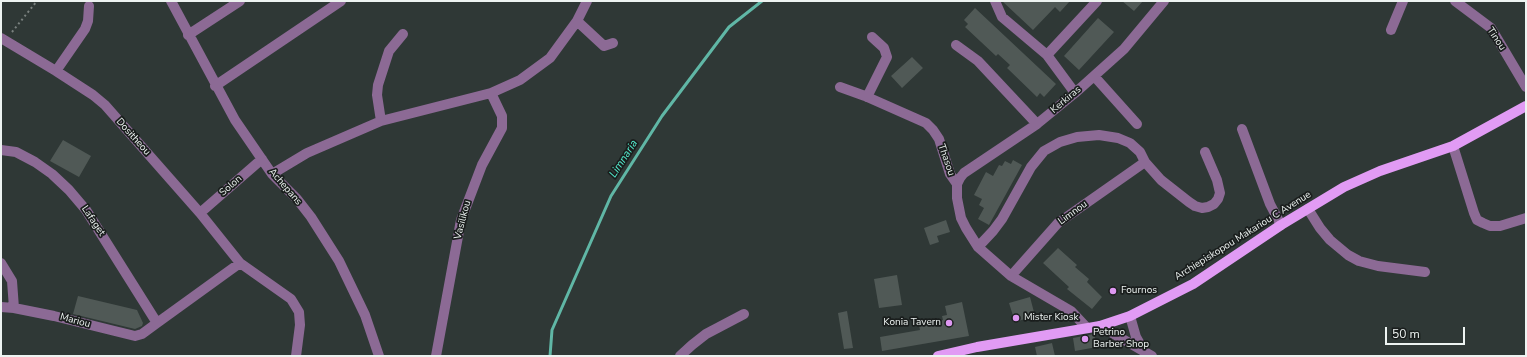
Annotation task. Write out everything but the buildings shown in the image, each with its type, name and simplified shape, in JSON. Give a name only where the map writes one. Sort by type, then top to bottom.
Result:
[{"type":"main road","name":"Archiepiskopou Makariou C Avenue","points":[[938,356],[977,347],[1100,326],[1130,316],[1193,284],[1281,225],[1344,187],[1361,179],[1453,146],[1526,106]]},
{"type":"street","name":"Achepans","points":[[171,1],[215,86],[235,120],[272,174],[311,217],[339,261],[365,314],[379,356]]},
{"type":"street","points":[[188,35],[240,1]]},
{"type":"street","points":[[215,86],[341,1]]},
{"type":"street","points":[[272,174],[307,153],[381,121],[491,93],[520,80],[550,58],[577,21],[587,1]]},
{"type":"street","points":[[995,1],[1002,17],[1047,55],[1075,93]]},
{"type":"street","points":[[1047,55],[1097,1]]},
{"type":"street","name":"Kerkiras","points":[[957,184],[964,173],[1036,124],[1075,93],[1124,49],[1164,1]]},
{"type":"street","points":[[1391,30],[1403,1]]},
{"type":"street","name":"Tinou","points":[[1455,1],[1491,28],[1526,87]]},
{"type":"street","points":[[56,71],[85,29],[88,21],[89,6]]},
{"type":"street","points":[[577,21],[604,46],[613,43]]},
{"type":"street","points":[[381,121],[377,95],[378,85],[389,51],[403,34]]},
{"type":"street","points":[[867,97],[887,58],[884,48],[872,37]]},
{"type":"street","name":"Dositheou","points":[[3,40],[56,71],[93,95],[105,105],[200,213],[240,263],[291,299],[299,312],[300,325],[296,356]]},
{"type":"street","points":[[956,45],[978,61],[1036,124]]},
{"type":"street","points":[[1094,76],[1137,124]]},
{"type":"street","name":"Thasou","points":[[840,87],[916,118],[930,126],[939,139],[950,174],[952,179],[957,184],[957,198],[961,218],[978,247],[1011,276],[1071,311],[1087,328]]},
{"type":"street","name":"Vasilikou","points":[[436,356],[461,220],[482,165],[502,128],[502,116],[491,93]]},
{"type":"street","points":[[1242,129],[1270,204],[1281,225]]},
{"type":"street","points":[[978,247],[1002,219],[1031,167],[1044,151],[1052,146],[1072,138],[1106,136],[1118,138],[1130,143],[1140,152],[1145,162],[1161,180],[1189,202],[1202,208],[1208,207],[1218,200],[1220,193],[1217,180],[1205,152]]},
{"type":"street","points":[[1453,146],[1477,220],[1490,226],[1500,226],[1526,218]]},
{"type":"street","name":"Lafaget","points":[[1,150],[16,152],[35,162],[52,174],[69,190],[86,210],[157,323]]},
{"type":"street","name":"Solon","points":[[200,213],[262,159]]},
{"type":"street","name":"Limnou","points":[[1011,276],[1058,223],[1145,162]]},
{"type":"street","points":[[1308,209],[1320,228],[1330,240],[1348,255],[1360,261],[1378,266],[1425,272]]},
{"type":"street","points":[[1,263],[12,281],[14,289],[14,308]]},
{"type":"street","points":[[157,323],[240,263]]},
{"type":"street","name":"Mariou","points":[[1,307],[54,316],[135,336],[142,334],[157,323]]},
{"type":"street","points":[[680,356],[692,344],[706,334],[744,314]]},
{"type":"street","points":[[1130,316],[1136,336],[1149,354]]},
{"type":"street","points":[[1100,326],[1149,354]]},
{"type":"path","points":[[3,40],[37,1]]},
{"type":"waterway","name":"Limnaria","points":[[550,356],[552,330],[611,196],[662,116],[729,27],[762,1]]},
{"type":"place","name":"Fournos","points":[[1113,291]]},
{"type":"place","name":"Mister Kiosk","points":[[1016,318]]},
{"type":"place","name":"Konia Tavern","points":[[949,323]]},
{"type":"place","name":"Petrino Barber Shop","points":[[1085,339]]}]
